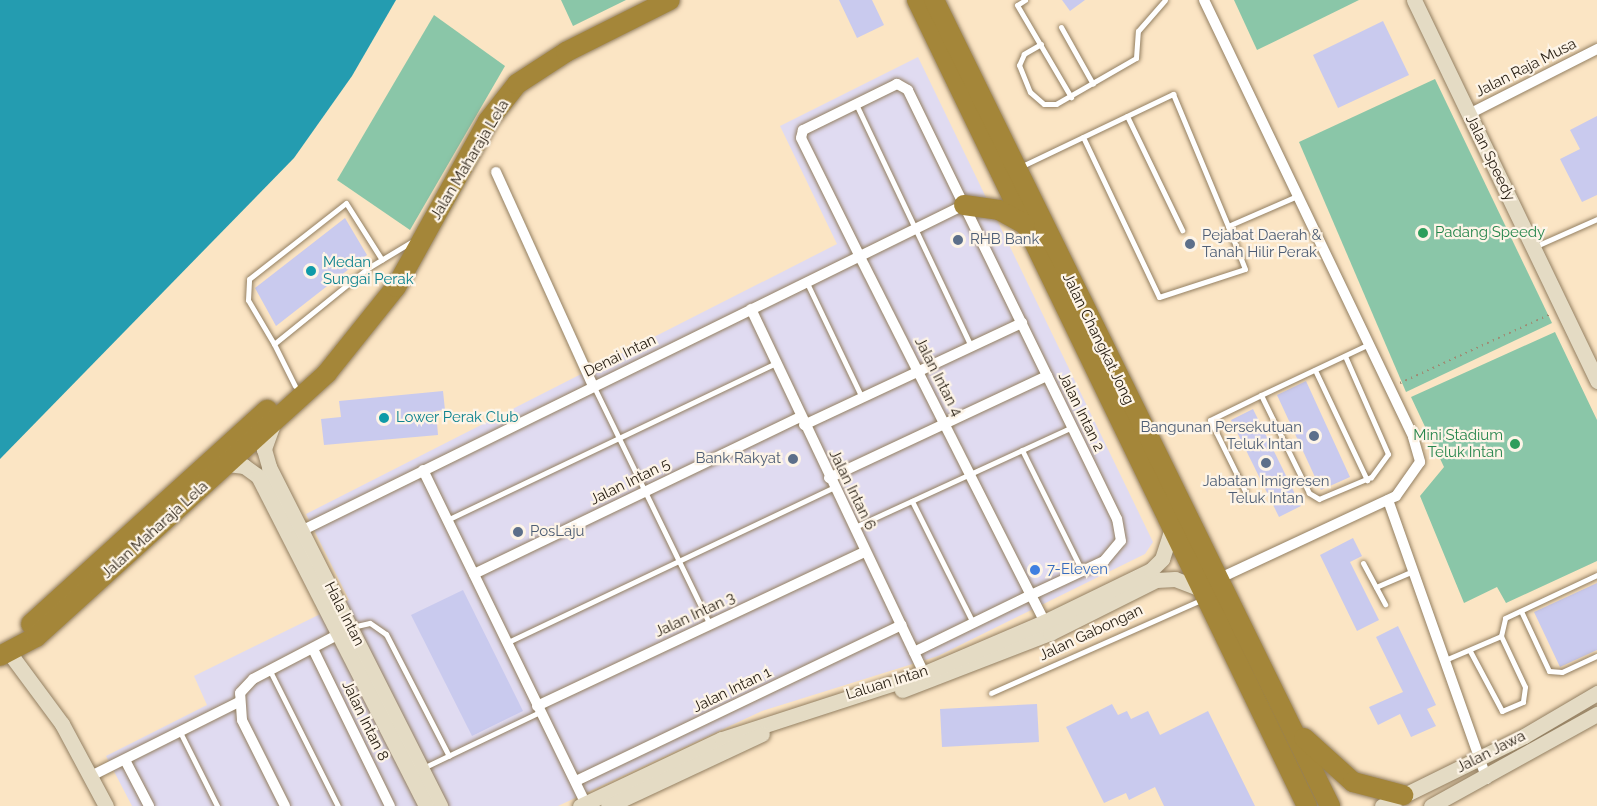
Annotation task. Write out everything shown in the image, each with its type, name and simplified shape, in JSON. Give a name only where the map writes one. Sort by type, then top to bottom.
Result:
[{"type":"highway","name":"Jalan Maharaja Lela","points":[[4,654],[36,637],[274,422],[345,350],[384,304],[488,121],[517,84],[566,52],[670,0]]},
{"type":"highway","name":"Jalan Changkat Jong","points":[[917,0],[1171,532],[1282,710],[1330,806]]},
{"type":"highway","name":"Jalan Changkat Jong","points":[[934,0],[1016,170],[1289,771],[1307,806]]},
{"type":"highway","points":[[964,205],[999,210],[1024,224]]},
{"type":"highway","name":"Jalan Maharaja Lela","points":[[4,654],[27,627],[295,386],[345,350]]},
{"type":"highway","points":[[1282,710],[1331,767],[1368,789],[1403,795]]},
{"type":"highway","points":[[1289,771],[1292,806]]},
{"type":"street","points":[[1204,0],[1390,387],[1420,462],[1409,485],[1388,500],[1206,589]]},
{"type":"street","name":"Jalan Speedy","points":[[1414,0],[1597,381]]},
{"type":"street","name":"Jalan Raja Musa","points":[[1468,114],[1597,49]]},
{"type":"street","name":"Jalan Intan 2","points":[[856,104],[903,84],[1022,323],[1121,532],[1112,557],[914,652]]},
{"type":"street","name":"Jalan Intan 4","points":[[856,104],[801,133],[859,255],[1047,627]]},
{"type":"street","points":[[496,172],[593,386]]},
{"type":"street","name":"Denai Intan","points":[[296,534],[964,205]]},
{"type":"street","name":"Jalan Intan 6","points":[[751,309],[802,421],[927,678]]},
{"type":"street","name":"Jalan Intan 5","points":[[474,574],[646,491],[802,421],[862,398],[1022,323]]},
{"type":"street","points":[[832,483],[1047,376]]},
{"type":"street","name":"Hala Intan","points":[[274,422],[265,457],[296,534],[416,771],[440,806]]},
{"type":"street","name":"Hala Intan","points":[[228,464],[244,466],[258,476],[296,534]]},
{"type":"street","points":[[423,470],[576,782],[584,805]]},
{"type":"street","points":[[1388,500],[1487,779]]},
{"type":"street","name":"Laluan Intan","points":[[1047,627],[1151,570],[1162,559],[1171,532]]},
{"type":"street","name":"Jalan Intan 3","points":[[539,709],[866,552]]},
{"type":"street","name":"Laluan Intan","points":[[608,806],[765,732],[927,678],[1156,580],[1175,579],[1206,589]]},
{"type":"street","name":"Jalan Intan 1","points":[[576,782],[901,625]]},
{"type":"street","points":[[285,806],[242,720],[239,702],[245,685],[269,669],[345,631]]},
{"type":"street","name":"Jalan Intan 8","points":[[313,649],[390,806]]},
{"type":"street","points":[[4,654],[57,715],[106,806]]},
{"type":"street","name":"Laluan Intan","points":[[584,805],[722,739],[927,678]]},
{"type":"street","name":"Jalan Jawa","points":[[1382,806],[1480,758],[1597,693]]},
{"type":"street","points":[[91,776],[239,702]]},
{"type":"street","name":"Jalan Jawa","points":[[1431,806],[1487,779],[1597,714]]},
{"type":"street","points":[[125,760],[149,806]]},
{"type":"street","name":"Hala Intan","points":[[416,771],[426,806]]},
{"type":"lane","points":[[1025,0],[1017,5],[1071,97]]},
{"type":"lane","points":[[1041,44],[1020,58],[1030,92],[1048,105],[1071,97],[1138,56],[1138,31],[1161,1]]},
{"type":"lane","points":[[1061,27],[1093,84]]},
{"type":"lane","points":[[1016,170],[1083,137],[1173,94],[1245,268],[1159,297],[1083,137]]},
{"type":"lane","points":[[856,104],[972,347]]},
{"type":"lane","points":[[1127,116],[1182,230]]},
{"type":"lane","points":[[1228,226],[1298,195]]},
{"type":"lane","points":[[295,386],[248,300],[249,279],[346,203],[382,260]]},
{"type":"lane","points":[[1533,248],[1597,219]]},
{"type":"lane","points":[[274,344],[382,260],[426,233]]},
{"type":"lane","points":[[806,282],[862,398]]},
{"type":"lane","points":[[1245,491],[1210,420],[1369,344]]},
{"type":"lane","points":[[1261,395],[1309,493],[1327,499],[1366,480],[1385,464],[1388,446],[1345,356]]},
{"type":"lane","points":[[447,520],[776,363]]},
{"type":"lane","points":[[1315,370],[1366,480]]},
{"type":"lane","points":[[593,386],[710,625]]},
{"type":"lane","points":[[854,528],[1072,427]]},
{"type":"lane","points":[[1022,450],[1082,571]]},
{"type":"lane","points":[[506,643],[679,561],[832,483]]},
{"type":"lane","points":[[912,501],[973,623]]},
{"type":"lane","points":[[1363,563],[1385,604]]},
{"type":"lane","points":[[1376,587],[1413,572]]},
{"type":"lane","points":[[1470,651],[1495,704],[1502,711],[1514,710],[1527,694],[1501,636],[1500,623],[1521,610],[1597,575]]},
{"type":"lane","name":"Jalan Gabongan","points":[[991,693],[1206,589]]},
{"type":"lane","points":[[1521,610],[1549,671],[1562,672],[1597,657]]},
{"type":"lane","points":[[345,631],[370,623],[386,634],[448,756]]},
{"type":"lane","points":[[1444,660],[1501,636]]},
{"type":"lane","points":[[269,669],[338,806]]},
{"type":"lane","points":[[416,771],[539,709]]},
{"type":"lane","points":[[180,732],[218,806]]},
{"type":"path","points":[[1390,387],[1562,309]]},
{"type":"shaded area","points":[[918,57],[1153,542],[1145,554],[938,656],[762,711],[558,806],[132,806],[106,756],[207,705],[194,676],[349,600],[306,514],[837,244],[780,126]]},
{"type":"green space","points":[[561,0],[626,0],[573,26]]},
{"type":"green space","points":[[1234,0],[1359,0],[1257,50]]},
{"type":"green space","points":[[434,15],[505,66],[410,230],[337,180]]},
{"type":"green space","name":"Padang Speedy","points":[[1435,79],[1552,323],[1406,392],[1299,142]]},
{"type":"green space","name":"Mini Stadium Teluk Intan","points":[[1555,332],[1597,420],[1597,561],[1506,603],[1497,587],[1464,603],[1420,496],[1444,467],[1411,397]]},
{"type":"water","points":[[0,0],[396,0],[352,76],[294,158],[0,459]]},
{"type":"building","points":[[839,0],[872,0],[884,25],[857,38]]},
{"type":"building","points":[[1062,0],[1085,0],[1070,11]]},
{"type":"building","points":[[1383,21],[1409,75],[1338,108],[1313,55]]},
{"type":"building","points":[[1597,116],[1597,195],[1582,202],[1560,159],[1580,149],[1570,130]]},
{"type":"building","name":"Medan Sungai Perak","points":[[345,218],[367,255],[276,326],[255,288]]},
{"type":"building","name":"Bangunan Persekutuan Teluk Intan","points":[[1306,381],[1350,477],[1321,490],[1277,395]]},
{"type":"building","name":"Lower Perak Club","points":[[443,391],[445,410],[436,411],[438,435],[324,445],[321,419],[341,417],[339,401]]},
{"type":"building","name":"Jabatan Imigresen Teluk Intan","points":[[1253,409],[1301,506],[1279,517],[1231,420]]},
{"type":"building","points":[[1353,538],[1362,556],[1350,562],[1379,620],[1357,631],[1320,555]]},
{"type":"building","points":[[1597,583],[1597,650],[1560,667],[1534,612]]},
{"type":"building","points":[[463,590],[523,711],[472,736],[411,615]]},
{"type":"building","points":[[1398,626],[1436,705],[1427,709],[1436,726],[1411,737],[1400,714],[1378,725],[1369,707],[1403,692],[1376,637]]},
{"type":"building","points":[[1037,704],[1039,742],[942,747],[940,709]]},
{"type":"building","points":[[1112,704],[1118,715],[1127,711],[1131,719],[1148,711],[1160,735],[1208,711],[1255,806],[1164,806],[1155,787],[1129,800],[1126,793],[1104,803],[1066,727]]},
{"type":"place","name":"Padang Speedy","points":[[1423,233]]},
{"type":"place","name":"RHB Bank","points":[[958,240]]},
{"type":"place","name":"Pejabat Daerah & Tanah Hilir Perak","points":[[1190,244]]},
{"type":"place","name":"Medan Sungai Perak","points":[[311,271]]},
{"type":"place","name":"Lower Perak Club","points":[[384,418]]},
{"type":"place","name":"Bangunan Persekutuan Teluk Intan","points":[[1314,436]]},
{"type":"place","name":"Mini Stadium Teluk Intan","points":[[1515,444]]},
{"type":"place","name":"Bank Rakyat","points":[[793,459]]},
{"type":"place","name":"Jabatan Imigresen Teluk Intan","points":[[1266,463]]},
{"type":"place","name":"PosLaju","points":[[518,532]]},
{"type":"place","name":"7-Eleven","points":[[1035,570]]}]
